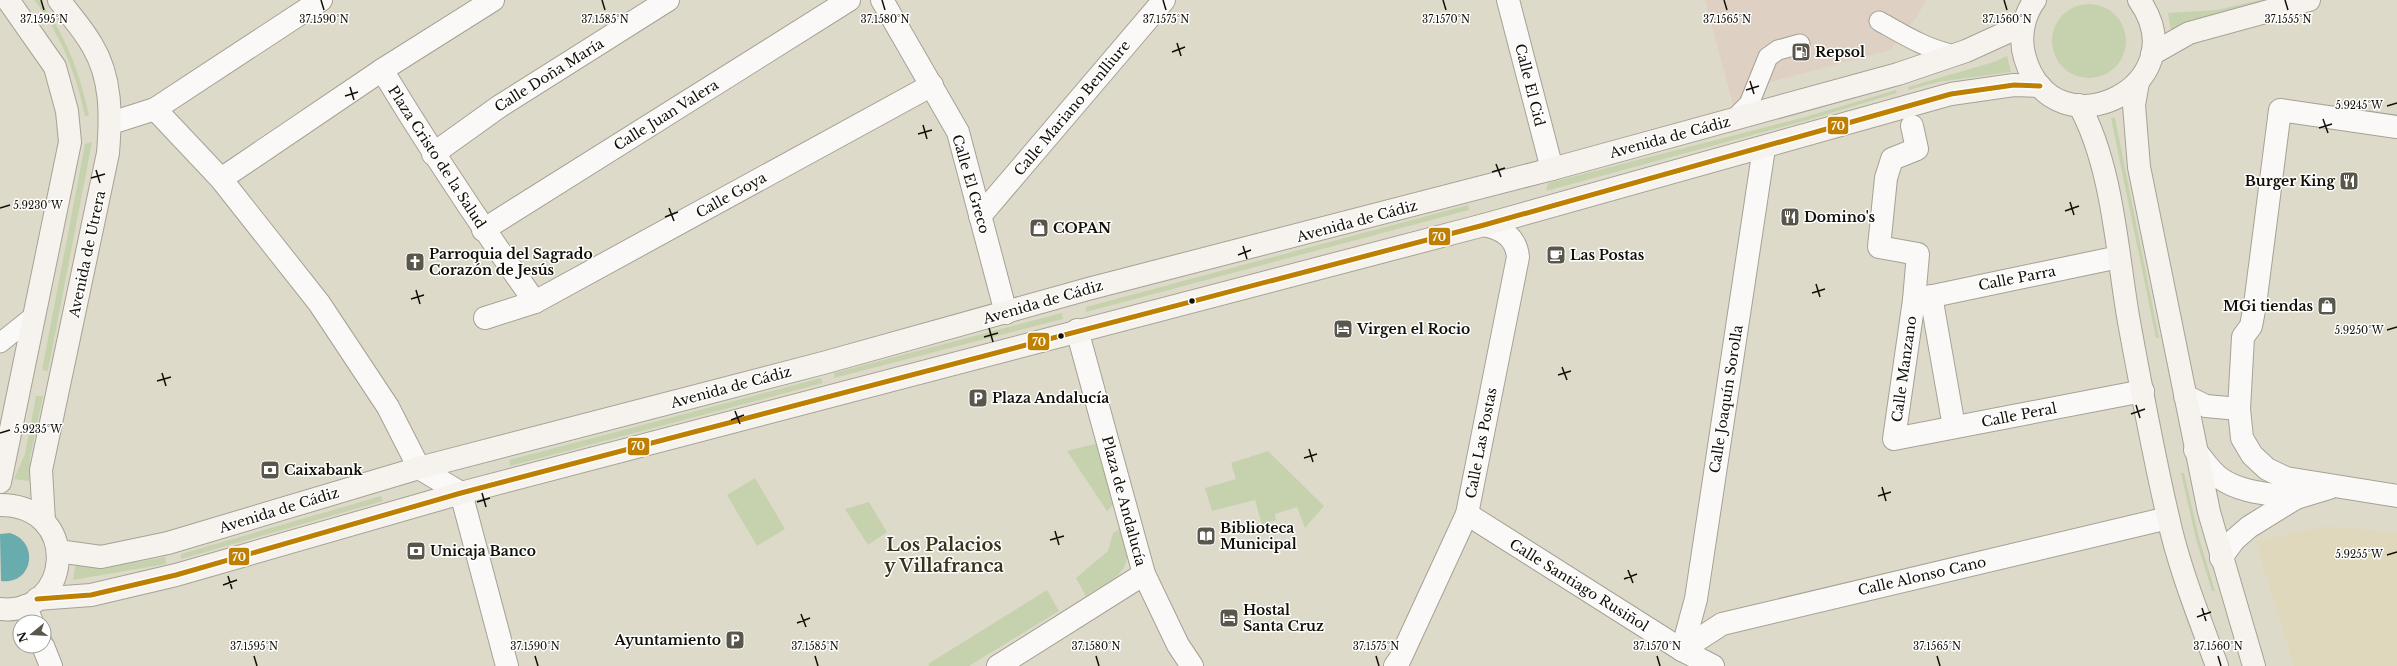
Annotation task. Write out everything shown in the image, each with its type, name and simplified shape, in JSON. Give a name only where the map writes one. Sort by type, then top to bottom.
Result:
[{"type":"main road","points":[[0,482],[67,162],[69,128],[62,92],[51,59],[8,0]]},
{"type":"main road","name":"Avenida de Utrera","points":[[44,521],[41,470],[108,153],[111,123],[111,101],[100,61],[92,44],[59,0]]},
{"type":"main road","points":[[2035,0],[2024,25],[2022,40],[2024,56],[2029,70],[2040,86],[2058,99],[2079,105],[2097,105],[2113,101],[2125,94],[2138,82],[2147,69],[2152,54],[2153,39],[2151,25],[2139,0]]},
{"type":"main road","points":[[2152,54],[2189,33],[2309,0]]},
{"type":"main road","name":"Avenida de Cádiz","points":[[58,551],[101,557],[135,552],[419,468],[823,363],[1088,289],[1552,169],[1898,74],[1955,55],[2024,25]]},
{"type":"main road","points":[[2138,82],[2134,106],[2139,167],[2195,450],[2221,558],[2254,666]]},
{"type":"main road","points":[[0,609],[32,609],[176,575],[461,493],[1077,330],[1484,225],[1764,148],[1958,92],[2014,85],[2040,86]]},
{"type":"main road","points":[[2079,105],[2086,118],[2103,170],[2143,391],[2168,518],[2194,605],[2217,666]]},
{"type":"main road","points":[[0,505],[27,509],[44,521],[54,535],[58,551],[58,565],[55,578],[32,609]]},
{"type":"street","points":[[111,123],[155,109],[321,0]]},
{"type":"street","points":[[221,180],[382,70],[492,0]]},
{"type":"street","name":"Calle Doña María","points":[[433,154],[500,106],[668,0]]},
{"type":"street","name":"Calle Juan Valera","points":[[483,230],[849,0]]},
{"type":"street","name":"Calle El Greco","points":[[882,0],[958,132],[1006,313]]},
{"type":"street","name":"Calle Mariano Benlliure","points":[[980,216],[1164,0]]},
{"type":"street","name":"Calle El Cid","points":[[1508,0],[1552,169]]},
{"type":"street","name":"Plaza Cristo de la Salud","points":[[382,70],[433,154],[483,230],[535,302]]},
{"type":"street","name":"Calle Goya","points":[[485,318],[535,302],[932,85]]},
{"type":"street","points":[[155,109],[221,180],[319,303],[388,407],[419,468],[461,493],[507,666]]},
{"type":"street","points":[[2397,127],[2280,110],[2256,306],[2251,326],[2243,337],[2239,410],[2242,438],[2252,455],[2267,469],[2286,478],[2334,487],[2397,496]]},
{"type":"street","points":[[1912,126],[1917,149],[1892,159],[1886,178],[1879,247],[1918,254],[1923,298],[1954,427]]},
{"type":"street","name":"Calle Joaquín Sorolla","points":[[1682,650],[1696,599],[1764,148]]},
{"type":"street","name":"Calle Las Postas","points":[[1395,666],[1400,659],[1467,514],[1518,257],[1517,248],[1512,238],[1500,229],[1484,225]]},
{"type":"street","name":"Calle Parra","points":[[1923,298],[2119,257]]},
{"type":"street","name":"Calle Manzano","points":[[1894,439],[1923,298]]},
{"type":"street","name":"Plaza de Andalucía","points":[[998,666],[1144,574],[1077,330]]},
{"type":"street","name":"Calle Peral","points":[[1894,439],[2143,391]]},
{"type":"street","points":[[2185,396],[2206,406],[2239,410]]},
{"type":"street","points":[[2195,450],[2216,475],[2228,483],[2259,492],[2296,498]]},
{"type":"street","points":[[2221,558],[2240,534],[2296,498],[2334,487]]},
{"type":"street","name":"Calle Santiago Rusiñol","points":[[1467,514],[1682,650],[1713,666]]},
{"type":"street","name":"Calle Alonso Cano","points":[[1682,650],[1722,624],[2168,518]]},
{"type":"street","points":[[1144,574],[1178,645],[1192,666]]},
{"type":"street","points":[[46,654],[51,666]]},
{"type":"lane","points":[[1879,21],[1913,41],[1938,51],[1955,55]]},
{"type":"lane","points":[[1734,119],[1749,104],[1768,57],[1778,50],[1800,44]]},
{"type":"lane","points":[[0,343],[35,315]]},
{"type":"shaded area","name":"Repsol","points":[[1705,0],[1926,0],[1917,17],[1890,50],[1756,86],[1733,105]]},
{"type":"shaded area","points":[[2327,526],[2397,532],[2397,666],[2294,666],[2255,541]]},
{"type":"green space","points":[[34,0],[39,0],[49,13],[71,55],[89,116],[85,116],[72,70],[60,41],[44,13]]},
{"type":"green space","points":[[2260,0],[2271,0],[2171,30],[2168,13],[2217,10]]},
{"type":"green space","points":[[2089,4],[2103,7],[2115,15],[2123,27],[2126,41],[2123,55],[2115,67],[2103,75],[2089,78],[2075,75],[2063,67],[2055,55],[2052,41],[2055,27],[2063,15],[2075,7]]},
{"type":"green space","points":[[2007,56],[2011,72],[1938,82],[1909,90],[1908,87],[1994,62]]},
{"type":"green space","points":[[1896,90],[1897,93],[1808,120],[1546,191],[1548,183],[1805,117]]},
{"type":"green space","points":[[2111,118],[2115,118],[2159,338],[2156,338]]},
{"type":"green space","points":[[92,142],[48,371],[42,370],[85,144]]},
{"type":"green space","points":[[1468,205],[1469,210],[1086,312],[1086,307]]},
{"type":"green space","points":[[1062,313],[1063,319],[834,378],[834,373]]},
{"type":"green space","points":[[821,378],[823,383],[510,466],[509,460]]},
{"type":"green space","points":[[36,396],[43,396],[30,458],[29,481],[14,479],[25,454]]},
{"type":"green space","points":[[1098,443],[1115,503],[1107,511],[1067,451]]},
{"type":"green space","points":[[1268,451],[1324,506],[1305,528],[1297,507],[1275,514],[1276,520],[1262,525],[1255,500],[1212,511],[1205,488],[1236,479],[1231,463]]},
{"type":"green space","points":[[2181,473],[2184,473],[2199,538],[2215,591],[2212,591],[2196,539]]},
{"type":"green space","points":[[755,478],[785,529],[757,546],[727,495]]},
{"type":"green space","points":[[381,496],[383,501],[181,559],[181,554]]},
{"type":"green space","points":[[869,502],[887,532],[868,545],[845,509]]},
{"type":"green space","points":[[1123,527],[1127,542],[1126,563],[1116,577],[1086,596],[1076,578],[1108,551],[1113,533]]},
{"type":"green space","points":[[165,557],[166,564],[73,580],[76,562],[109,567]]},
{"type":"green space","points":[[1047,590],[1059,611],[969,666],[929,666],[928,664]]},
{"type":"water","points":[[10,533],[20,538],[26,545],[29,553],[29,562],[26,570],[20,576],[12,580],[1,581],[0,534]]},
{"type":"transit line","name":"70","points":[[37,599],[91,595],[176,575],[461,493],[1484,225],[1951,94],[2014,85],[2040,86]]},
{"type":"place","name":"Repsol","points":[[1801,52]]},
{"type":"place","name":"Burger King","points":[[2349,181]]},
{"type":"place","name":"Domino's","points":[[1790,217]]},
{"type":"place","name":"COPAN","points":[[1039,228]]},
{"type":"place","name":"Las Postas","points":[[1556,255]]},
{"type":"place","name":"Parroquia del Sagrado Corazón de Jesús","points":[[415,262]]},
{"type":"place","name":"MGi tiendas","points":[[2327,306]]},
{"type":"place","name":"Virgen el Rocio","points":[[1343,329]]},
{"type":"place","name":"Plaza Andalucía","points":[[978,398]]},
{"type":"place","name":"Caixabank","points":[[270,470]]},
{"type":"place","name":"Biblioteca Municipal","points":[[1206,536]]},
{"type":"place","name":"Unicaja Banco","points":[[416,551]]},
{"type":"place","name":"Hostal Santa Cruz","points":[[1229,618]]},
{"type":"place","name":"Ayuntamiento","points":[[735,640]]},
{"type":"district","name":"Los Palacios y Villafranca","points":[[944,555]]}]
